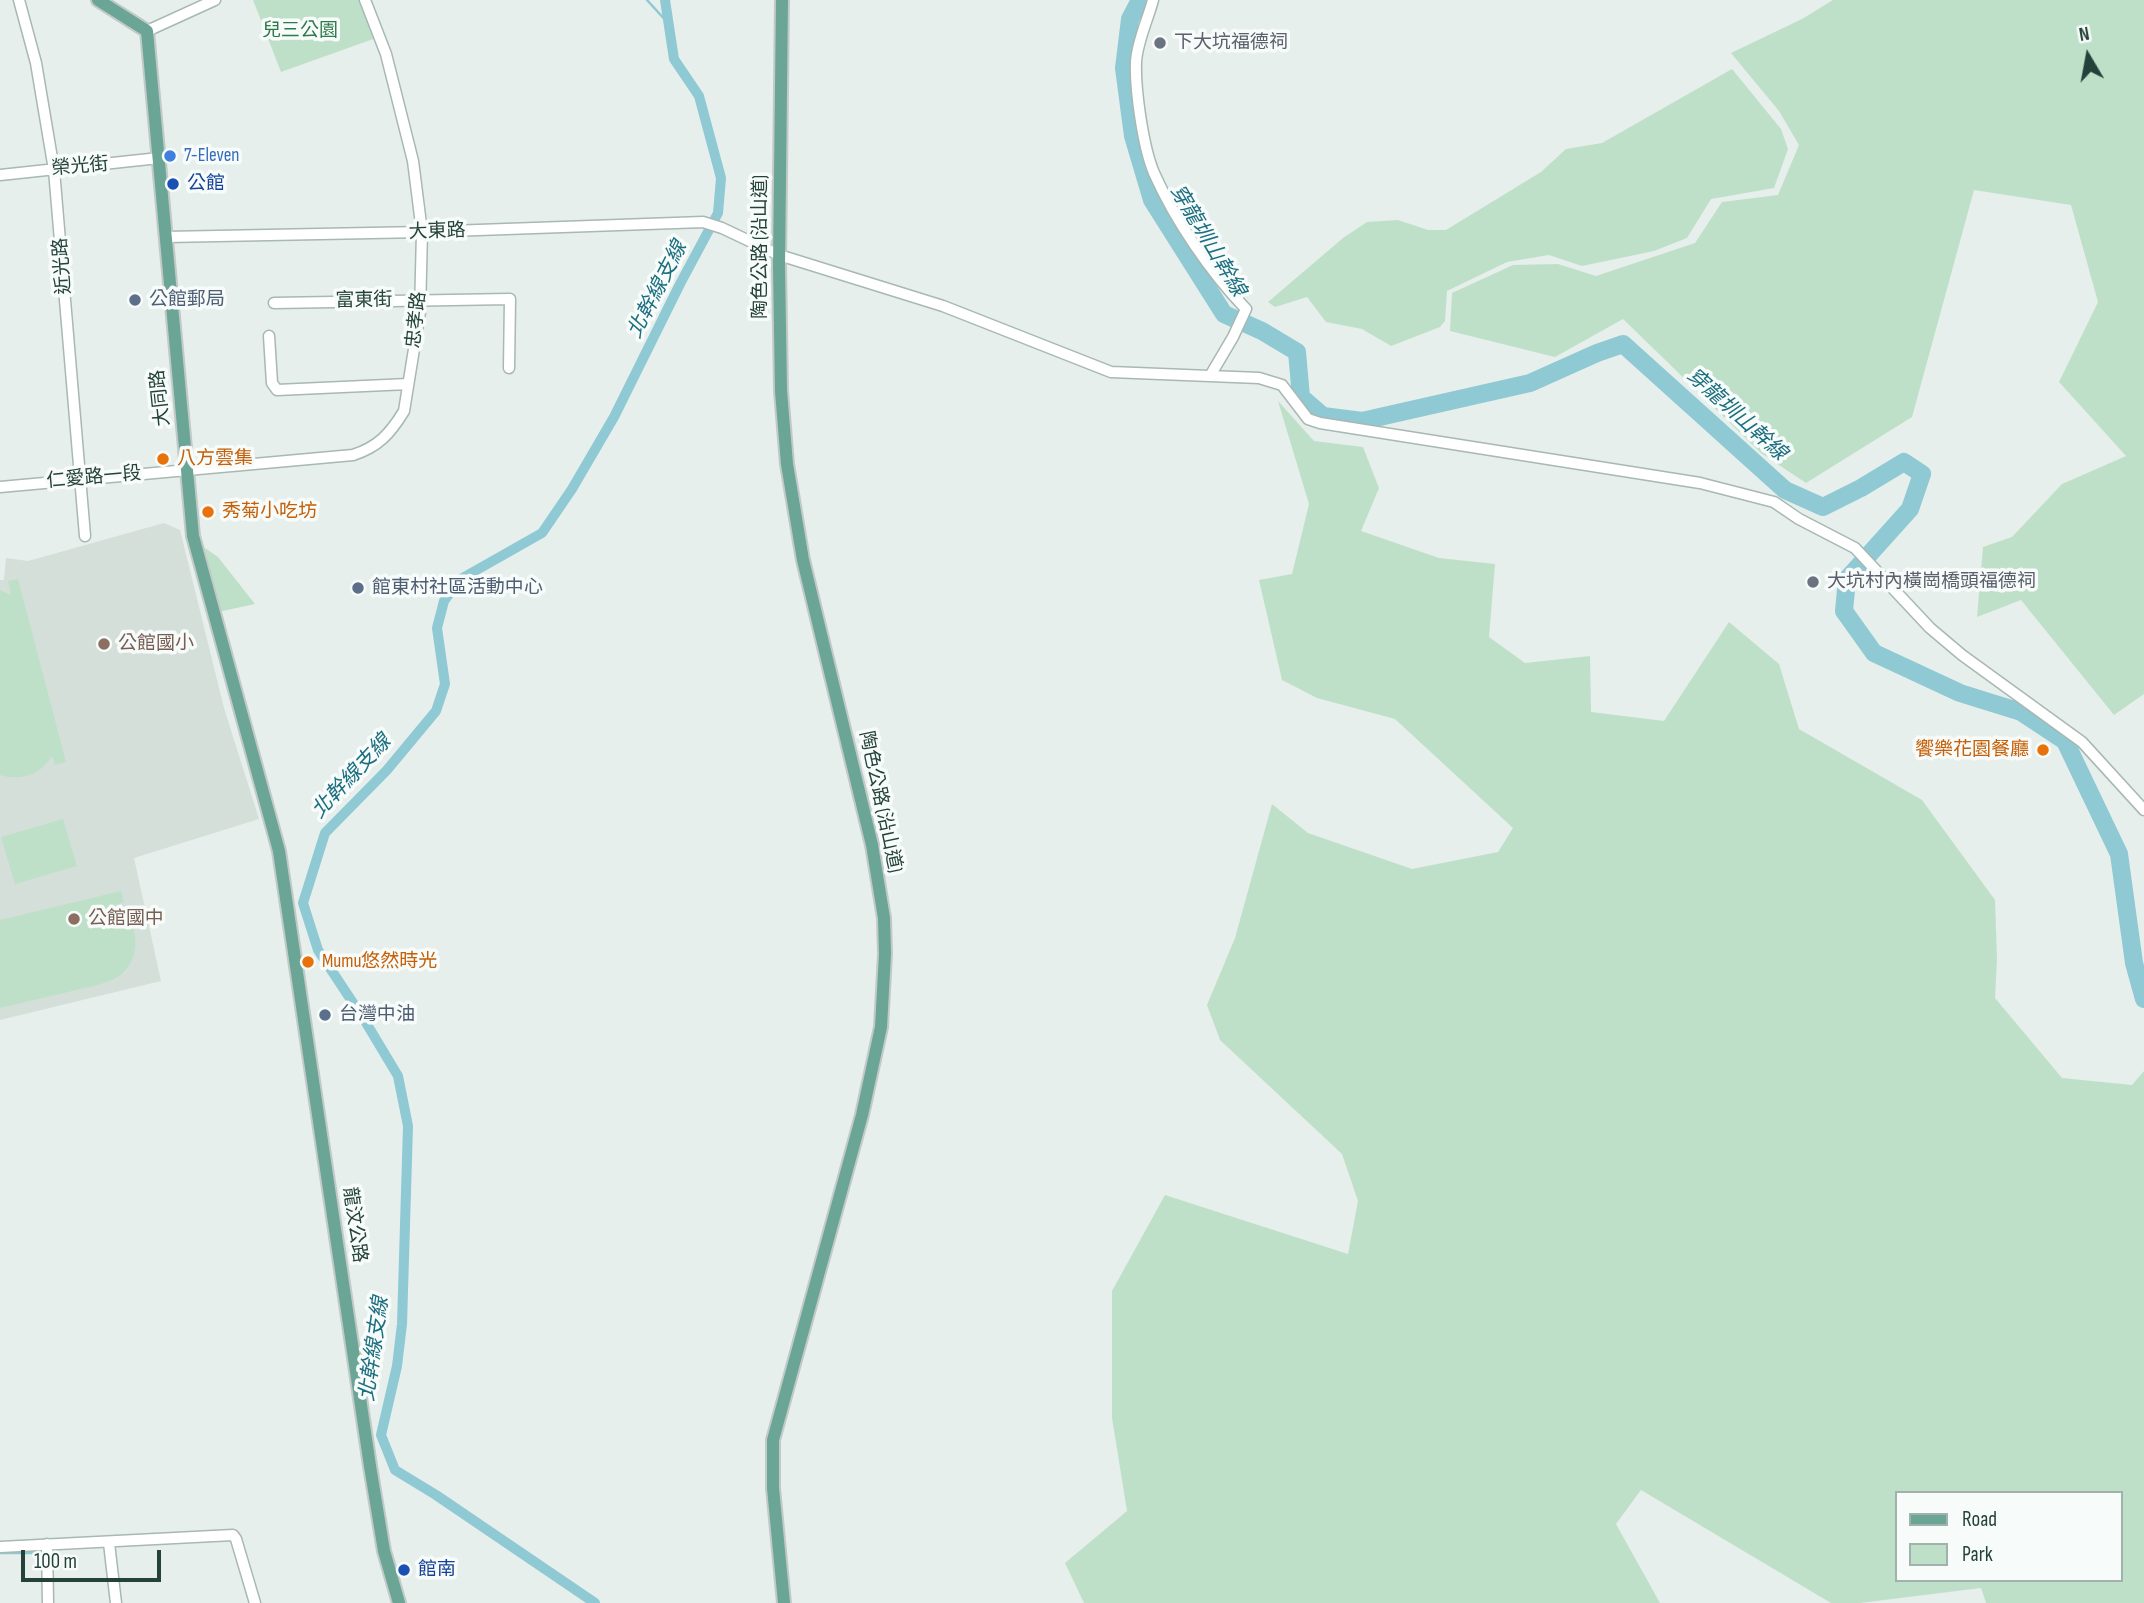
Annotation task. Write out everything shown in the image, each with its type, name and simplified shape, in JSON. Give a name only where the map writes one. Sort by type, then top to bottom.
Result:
[{"type":"main road","points":[[97,0],[147,31]]},
{"type":"main road","name":"陶色公路 (沿山道)","points":[[782,0],[779,255],[781,391],[787,464],[803,560],[872,845],[884,918],[885,954],[881,1027],[862,1115],[774,1440],[773,1495],[784,1603]]},
{"type":"main road","name":"大同路","points":[[147,31],[193,536],[279,852]]},
{"type":"main road","name":"龍汶公路","points":[[279,852],[370,1466],[384,1551],[399,1603]]},
{"type":"street","name":"近光路","points":[[19,0],[36,63],[54,170],[85,536]]},
{"type":"street","points":[[147,31],[215,0]]},
{"type":"street","name":"忠孝路","points":[[188,469],[353,456],[384,440],[404,411],[421,300],[422,232],[413,160],[386,54],[365,0]]},
{"type":"street","points":[[1153,0],[1136,60],[1139,109],[1153,171],[1178,217],[1220,282],[1246,309],[1210,376]]},
{"type":"street","name":"榮光街","points":[[0,176],[159,158]]},
{"type":"street","name":"大東路","points":[[166,237],[709,223],[779,255]]},
{"type":"street","points":[[779,255],[943,306],[1111,372],[1259,378],[1282,385],[1308,419],[1320,423],[1700,483],[1774,502],[1799,519],[1854,548],[1930,628],[1962,655],[2082,742],[2144,810]]},
{"type":"street","name":"富東街","points":[[274,303],[510,299],[509,368]]},
{"type":"street","points":[[269,336],[272,383],[277,390],[408,384]]},
{"type":"street","name":"仁愛路一段","points":[[0,487],[188,469]]},
{"type":"street","points":[[0,1548],[233,1535],[255,1603]]},
{"type":"street","points":[[109,1543],[116,1603]]},
{"type":"street","points":[[47,1544],[48,1603]]},
{"type":"shaded area","points":[[164,523],[180,530],[224,708],[259,819],[134,858],[161,981],[0,1020],[0,580],[4,580],[6,558],[28,561]]},
{"type":"green space","name":"兒三公園","points":[[253,0],[359,0],[376,38],[281,72]]},
{"type":"green space","points":[[1833,0],[2144,0],[2144,694],[2114,715],[2021,600],[1977,617],[1983,547],[2012,537],[2062,484],[2126,456],[2059,382],[2098,302],[2071,205],[1974,190],[1912,417],[1806,483],[1761,453],[1623,319],[1555,357],[1450,331],[1452,293],[1513,265],[1558,264],[1596,276],[1695,243],[1722,202],[1778,195],[1799,145],[1779,111],[1731,53],[1802,19]]},
{"type":"green space","points":[[1732,69],[1781,129],[1788,149],[1774,188],[1711,199],[1687,238],[1654,251],[1582,266],[1549,255],[1507,262],[1447,291],[1445,321],[1440,327],[1391,346],[1362,329],[1326,322],[1307,297],[1275,307],[1268,302],[1343,238],[1367,222],[1398,220],[1428,230],[1446,230],[1541,172],[1566,149],[1602,143]]},
{"type":"green space","points":[[1278,401],[1314,441],[1363,447],[1379,488],[1361,531],[1439,558],[1495,564],[1489,637],[1525,663],[1590,656],[1591,712],[1664,721],[1729,622],[1779,664],[1799,729],[1922,800],[1995,900],[1995,998],[2062,1078],[2132,1085],[2144,1071],[2144,1603],[1986,1603],[1981,1588],[1860,1603],[1831,1603],[1641,1490],[1616,1524],[1660,1603],[1084,1603],[1065,1563],[1127,1511],[1112,1418],[1112,1291],[1165,1195],[1348,1254],[1358,1201],[1342,1154],[1220,1040],[1207,1005],[1235,938],[1272,804],[1308,833],[1412,869],[1498,852],[1513,828],[1395,719],[1317,698],[1282,680],[1259,580],[1292,574],[1309,504]]},
{"type":"green space","points":[[205,548],[218,557],[255,604],[218,612]]},
{"type":"green space","points":[[18,579],[66,762],[55,765],[52,756],[36,772],[22,777],[8,777],[0,775],[0,590],[11,595],[8,581]]},
{"type":"green space","points":[[63,819],[77,866],[15,884],[1,837]]},
{"type":"green space","points":[[121,891],[124,902],[115,905],[129,919],[135,937],[133,956],[123,973],[98,985],[0,1008],[0,920]]},
{"type":"waterway","points":[[647,0],[667,22]]},
{"type":"waterway","name":"北幹線支線","points":[[595,1603],[395,1470],[381,1435],[397,1366],[402,1324],[408,1126],[398,1076],[318,950],[303,903],[325,833],[387,770],[436,711],[445,684],[437,628],[444,601],[459,580],[542,533],[572,489],[614,417],[718,213],[721,178],[699,96],[674,59],[665,0]]},
{"type":"waterway","name":"穿龍圳山幹線","points":[[1140,0],[1130,19],[1124,68],[1133,136],[1152,200],[1224,314],[1262,331],[1297,352],[1301,397],[1323,416],[1362,421],[1530,383],[1623,344],[1785,490],[1823,507],[1904,462],[1922,474],[1910,509],[1847,579],[1844,611],[1874,653],[1960,693],[2021,712],[2065,741],[2119,854],[2134,963],[2144,999]]},
{"type":"waterway","points":[[0,1553],[34,1553]]},
{"type":"place","name":"下大坑福德祠","points":[[1160,43]]},
{"type":"place","name":"7-Eleven","points":[[170,156]]},
{"type":"place","name":"公館","points":[[173,184]]},
{"type":"place","name":"公館郵局","points":[[135,300]]},
{"type":"place","name":"八方雲集","points":[[163,459]]},
{"type":"place","name":"秀菊小吃坊","points":[[208,512]]},
{"type":"place","name":"大坑村內橫崗橋頭福德祠","points":[[1813,582]]},
{"type":"place","name":"館東村社區活動中心","points":[[358,588]]},
{"type":"place","name":"公館國小","points":[[104,644]]},
{"type":"place","name":"饗樂花園餐廳","points":[[2043,750]]},
{"type":"place","name":"公館國中","points":[[74,919]]},
{"type":"place","name":"Mumu悠然時光","points":[[308,962]]},
{"type":"place","name":"台灣中油","points":[[325,1015]]},
{"type":"place","name":"館南","points":[[404,1570]]}]
